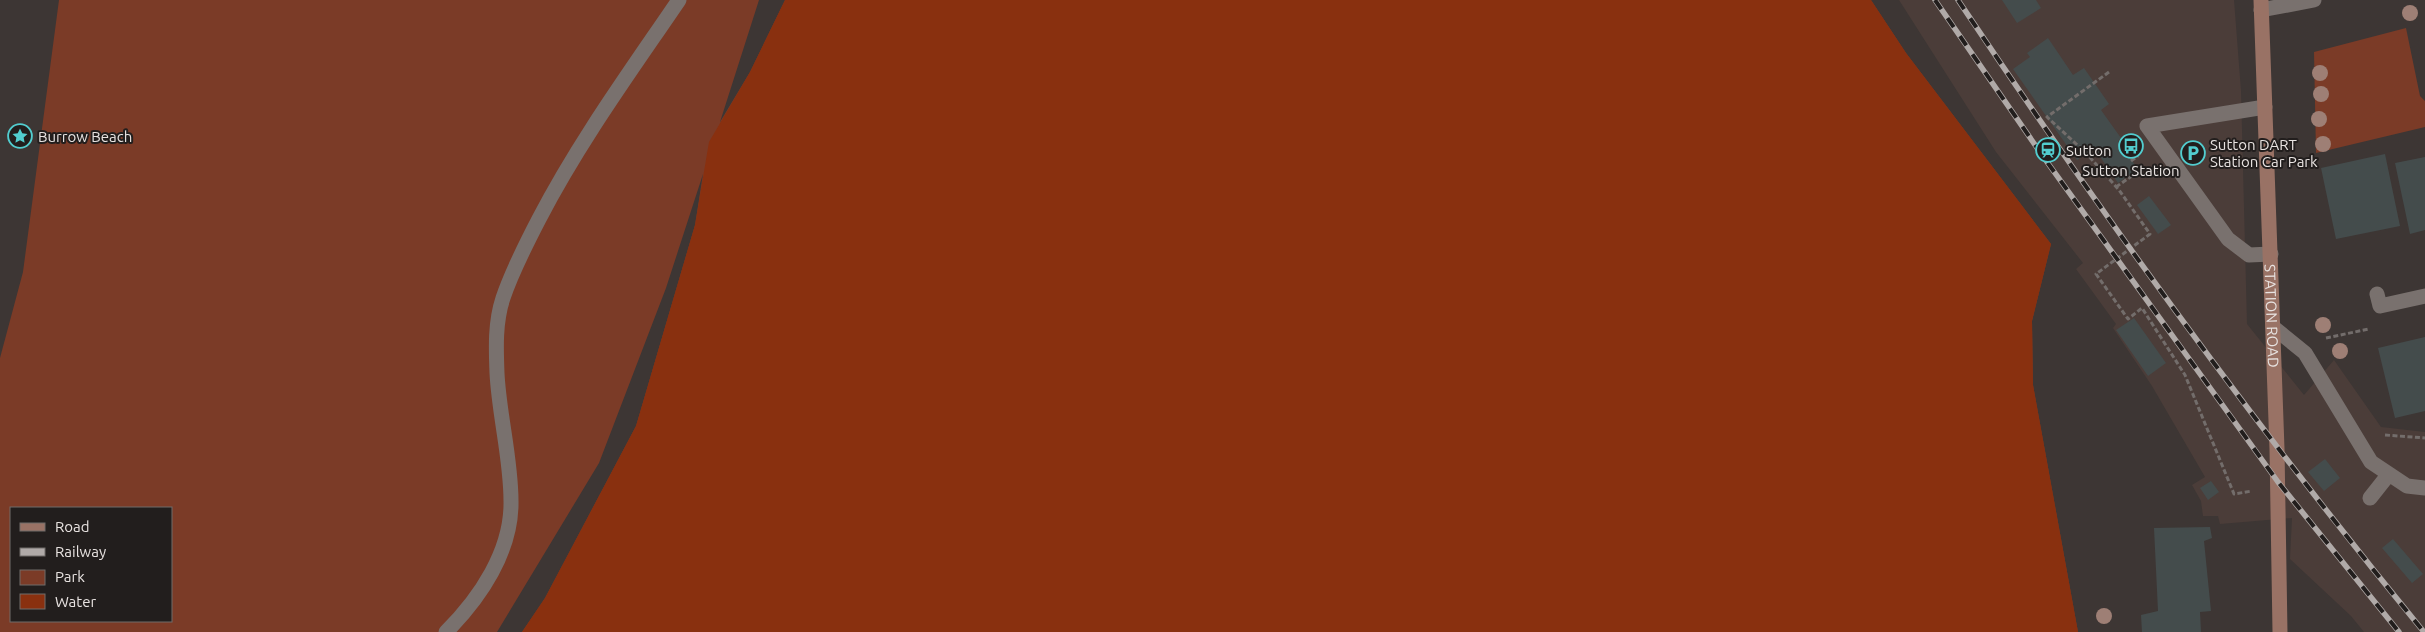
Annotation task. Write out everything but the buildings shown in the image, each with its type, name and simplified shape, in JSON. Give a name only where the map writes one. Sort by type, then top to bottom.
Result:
[{"type":"main road","name":"STATION ROAD","points":[[2261,5],[2271,254],[2280,632]]},
{"type":"street","points":[[446,632],[473,604],[502,548],[509,523],[512,500],[498,386],[496,343],[503,299],[524,247],[549,200],[599,118],[679,0]]},
{"type":"street","points":[[2261,5],[2314,0]]},
{"type":"street","points":[[2265,108],[2147,126],[2228,239],[2250,256],[2271,254]]},
{"type":"street","points":[[2377,294],[2380,306],[2425,296]]},
{"type":"street","points":[[2273,327],[2303,350],[2371,462],[2407,486],[2425,488]]},
{"type":"street","points":[[2370,498],[2390,474]]},
{"type":"path","points":[[2109,72],[2047,117],[2086,153],[2116,187],[2150,234],[2096,274],[2128,318],[2142,308],[2185,375],[2234,494],[2258,490]]},
{"type":"path","points":[[2116,187],[2165,152]]},
{"type":"shaded area","points":[[1899,0],[2234,0],[2241,91],[2247,324],[2304,395],[2334,360],[2381,427],[2425,432],[2425,632],[2364,632],[2351,616],[2290,559],[2292,518],[2220,524],[2218,516],[2203,516],[2201,501],[2192,485],[2205,477],[2152,386],[2113,328],[2116,324],[2076,269],[2083,263],[1996,152]]},
{"type":"green space","points":[[59,0],[759,0],[720,122],[750,72],[785,0],[1871,0],[1906,53],[2051,244],[2032,321],[2033,385],[2078,632],[522,632],[545,598],[636,426],[695,225],[703,174],[666,288],[599,463],[497,632],[0,632],[0,358],[23,272]]},
{"type":"green space","points":[[2406,28],[2420,96],[2425,101],[2425,127],[2316,153],[2314,52]]},
{"type":"water","points":[[785,0],[1871,0],[1906,53],[2051,244],[2032,321],[2033,385],[2078,632],[522,632],[545,598],[636,426],[695,225],[709,142],[750,72]]},
{"type":"railway","points":[[1935,0],[2042,155],[2278,482],[2399,632]]},
{"type":"railway","points":[[1958,0],[2126,243],[2242,401],[2362,556],[2424,632]]},
{"type":"place","name":"Burrow Beach","points":[[20,136]]},
{"type":"place","name":"Sutton Station","points":[[2131,146]]},
{"type":"place","name":"Sutton","points":[[2048,150]]},
{"type":"place","name":"Sutton DART Station Car Park","points":[[2193,153]]}]
